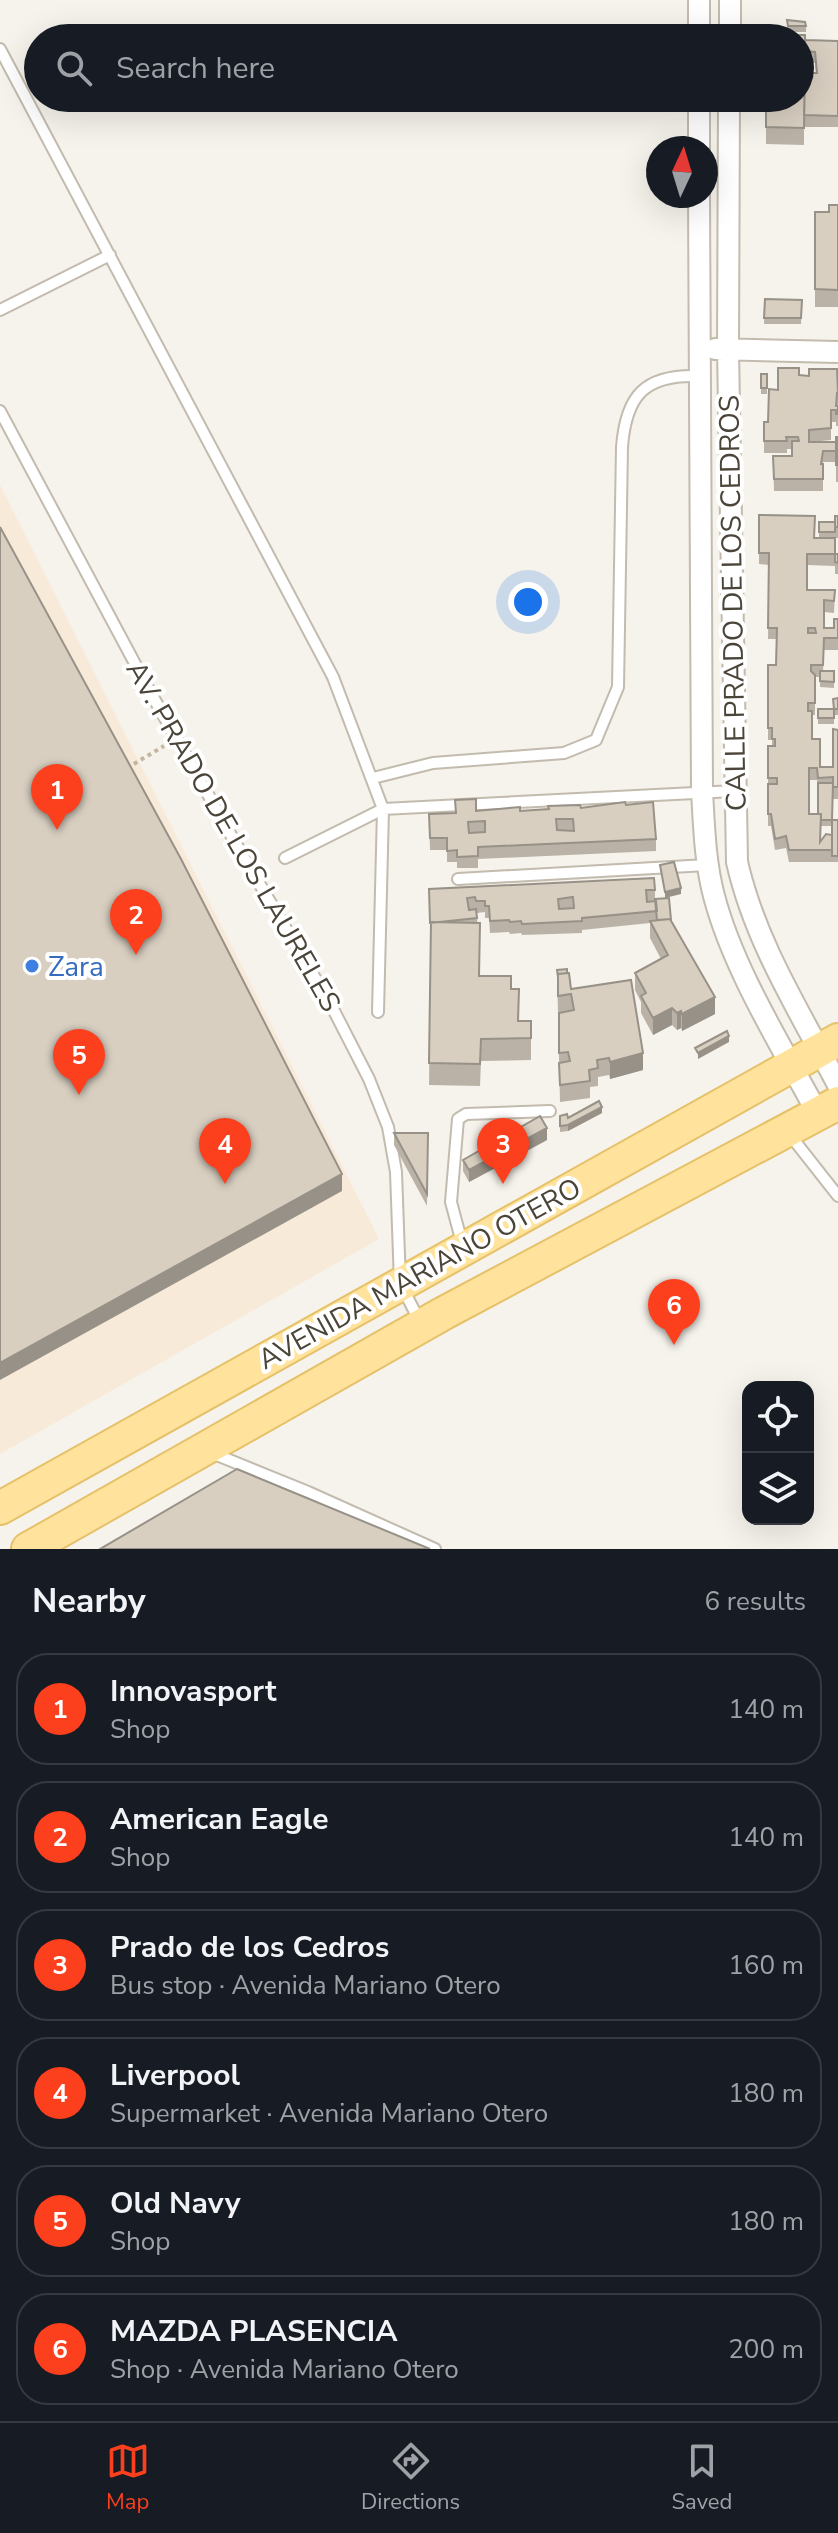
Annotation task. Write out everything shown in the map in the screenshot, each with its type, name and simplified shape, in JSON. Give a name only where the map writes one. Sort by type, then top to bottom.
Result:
[{"type":"main road","name":"AVENIDA MARIANO OTERO","points":[[0,1508],[816,1052]]},
{"type":"main road","name":"AVENIDA MARIANO OTERO","points":[[28,1549],[422,1326],[828,1108]]},
{"type":"street","points":[[699,0],[699,24]]},
{"type":"street","points":[[730,0],[730,24]]},
{"type":"street","points":[[699,112],[699,136]]},
{"type":"street","name":"CALLE PRADO DE LOS CEDROS","points":[[729,112],[728,350],[737,862],[743,890],[760,935],[816,1052],[828,1108]]},
{"type":"street","name":"CALLE PRADO DE LOS CEDROS","points":[[699,208],[702,791],[707,865],[714,898],[733,950],[816,1052],[838,1085]]},
{"type":"street","points":[[699,349],[838,352]]},
{"type":"lane","points":[[0,49],[24,94]]},
{"type":"lane","points":[[34,112],[333,677],[373,778],[383,809],[378,1012]]},
{"type":"lane","points":[[0,310],[110,255]]},
{"type":"lane","points":[[373,778],[433,763],[564,753],[596,740],[618,687],[622,447],[627,410],[640,392],[662,380],[680,375],[699,376]]},
{"type":"lane","name":"AV. PRADO DE LOS LAURELES","points":[[0,411],[176,739],[331,1005],[369,1079],[388,1127],[396,1172],[400,1283]]},
{"type":"lane","points":[[285,858],[383,809],[734,791]]},
{"type":"lane","points":[[458,879],[707,865]]},
{"type":"lane","points":[[464,1249],[451,1202],[458,1119],[466,1114],[550,1111]]},
{"type":"lane","points":[[786,1130],[838,1196]]},
{"type":"lane","points":[[400,1283],[422,1326]]},
{"type":"lane","points":[[203,1450],[294,1486],[435,1549]]},
{"type":"path","points":[[122,771],[176,739]]},
{"type":"shaded area","points":[[0,485],[379,1239],[0,1454]]},
{"type":"building","points":[[787,20],[806,24],[788,24]]},
{"type":"building","points":[[814,40],[838,41],[838,116],[804,115],[804,112],[814,112]]},
{"type":"building","points":[[766,112],[804,112],[804,128],[766,127]]},
{"type":"building","points":[[829,205],[838,205],[838,290],[815,289],[815,212],[829,212]]},
{"type":"building","points":[[765,299],[802,300],[801,318],[764,318]]},
{"type":"building","points":[[778,368],[799,368],[799,375],[809,376],[809,369],[837,369],[838,414],[836,410],[831,410],[831,428],[809,430],[809,442],[836,442],[836,451],[823,451],[823,479],[774,479],[773,456],[792,456],[792,441],[799,441],[798,437],[786,437],[787,441],[764,441],[769,389],[778,390]]},
{"type":"building","points":[[761,374],[767,374],[767,388],[761,388]]},
{"type":"building","points":[[838,437],[838,465],[836,465]]},
{"type":"building","points":[[759,515],[815,516],[814,538],[835,538],[835,554],[807,554],[807,590],[835,590],[834,601],[824,600],[824,628],[834,628],[834,619],[838,619],[838,638],[824,638],[823,665],[811,665],[815,675],[815,703],[808,703],[808,711],[812,711],[812,739],[820,739],[820,767],[833,767],[833,729],[838,730],[838,787],[833,787],[833,777],[818,778],[817,768],[809,768],[809,814],[821,814],[820,842],[826,834],[832,835],[832,850],[789,850],[786,836],[775,839],[771,814],[768,814],[768,784],[777,784],[777,778],[768,778],[768,746],[775,746],[775,739],[772,739],[772,728],[768,728],[768,665],[776,665],[777,628],[768,628],[769,553],[759,553]]},
{"type":"building","points":[[819,522],[835,522],[835,532],[819,532]]},
{"type":"building","points":[[0,527],[181,859],[342,1174],[0,1363]]},
{"type":"building","points":[[820,671],[834,671],[834,682],[820,681]]},
{"type":"building","points":[[838,698],[838,709],[834,709],[833,699]]},
{"type":"building","points":[[818,709],[834,709],[834,718],[818,718]]},
{"type":"building","points":[[818,783],[833,783],[832,820],[821,820],[821,814],[818,814]]},
{"type":"building","points":[[476,799],[476,811],[653,802],[656,839],[478,847],[478,856],[457,857],[457,850],[447,851],[447,838],[430,838],[429,814],[456,813],[455,800]],"holes":[[[556,819],[573,819],[574,831],[557,830]],[[485,821],[485,832],[469,833],[468,822]]]},
{"type":"building","points":[[832,820],[838,820],[838,856],[832,856]]},
{"type":"building","points":[[674,862],[681,888],[665,892],[660,865]]},
{"type":"building","points":[[654,878],[655,890],[646,890],[647,902],[656,901],[657,911],[582,918],[582,921],[522,924],[521,921],[490,921],[489,906],[485,906],[485,901],[476,901],[475,897],[467,898],[469,910],[476,909],[477,918],[430,923],[429,889]],"holes":[[[573,897],[574,908],[559,909],[558,899]]]},
{"type":"building","points":[[669,898],[671,920],[657,920],[655,899]]},
{"type":"building","points":[[670,919],[715,997],[682,1014],[672,1008],[653,1018],[641,996],[646,993],[635,973],[668,955],[650,921]]},
{"type":"building","points":[[431,922],[480,923],[479,976],[511,976],[511,989],[519,989],[518,1021],[531,1021],[531,1038],[481,1039],[480,1064],[429,1063]]},
{"type":"building","points":[[569,973],[571,989],[631,980],[643,1053],[610,1062],[609,1058],[597,1060],[598,1068],[589,1070],[590,1081],[560,1085],[559,1063],[570,1061],[568,1052],[559,1053],[559,1013],[574,1010],[571,994],[558,996],[558,974]]},
{"type":"building","points":[[727,1031],[729,1036],[698,1053],[695,1048]]},
{"type":"building","points":[[599,1101],[602,1107],[560,1126],[560,1116],[567,1114],[568,1118]]},
{"type":"building","points":[[540,1116],[547,1128],[469,1170],[463,1160]]},
{"type":"building","points":[[394,1133],[428,1133],[427,1194]]},
{"type":"building","points":[[237,1469],[430,1549],[100,1549]]},
{"type":"place","name":"Innovasport","points":[[57,830]]},
{"type":"place","name":"American Eagle","points":[[136,955]]},
{"type":"place","name":"Zara","points":[[32,966]]},
{"type":"place","name":"Old Navy","points":[[79,1095]]},
{"type":"place","name":"Liverpool","points":[[225,1184]]},
{"type":"place","name":"Prado de los Cedros","points":[[503,1184]]},
{"type":"place","name":"MAZDA PLASENCIA","points":[[674,1345]]}]
